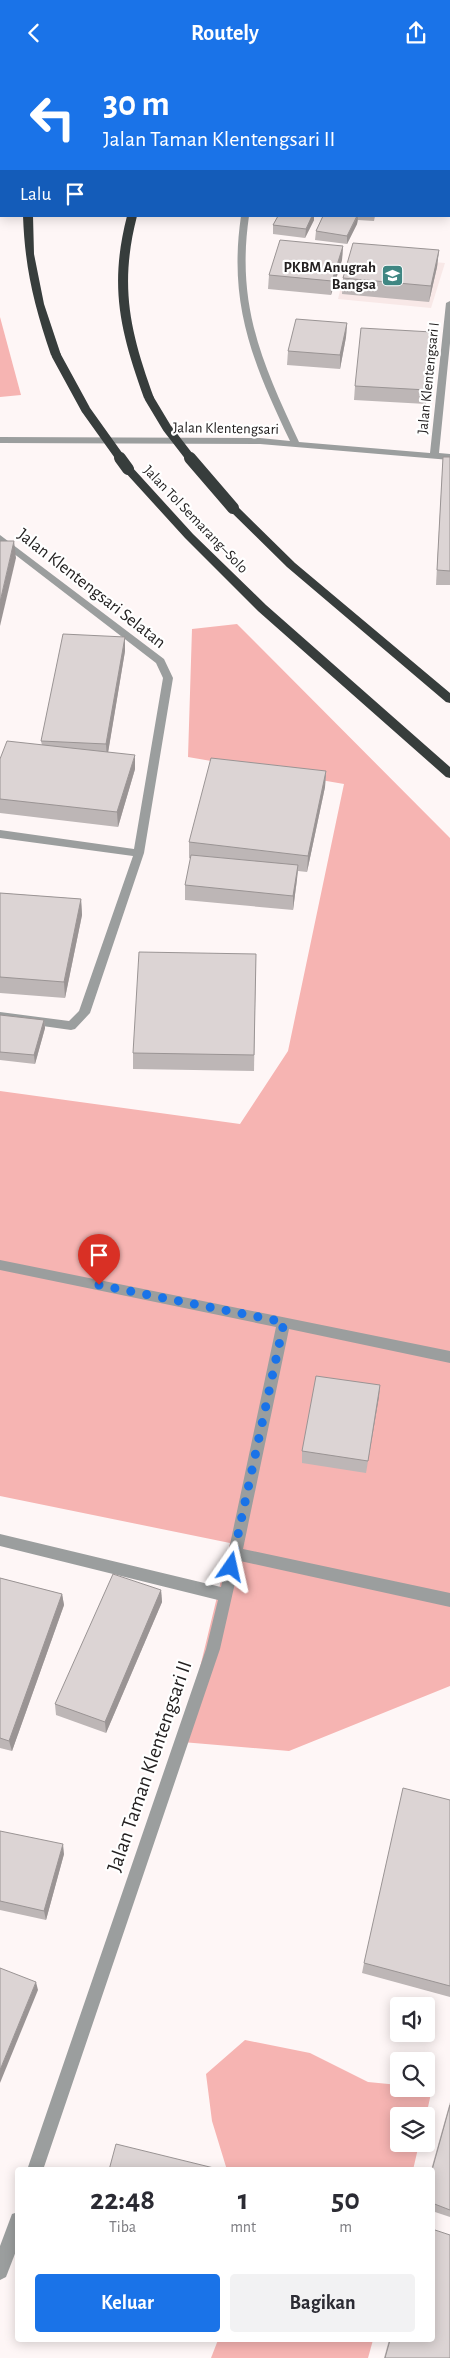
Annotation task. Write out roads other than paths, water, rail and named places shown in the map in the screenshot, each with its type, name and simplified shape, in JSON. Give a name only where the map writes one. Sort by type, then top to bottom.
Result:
[{"type":"highway","name":"Jalan Tol Semarang–Solo","points":[[28,217],[29,255],[39,304],[56,355],[86,410],[128,469],[189,536],[262,608],[450,774]]},
{"type":"highway","name":"Jalan Tol Semarang–Solo","points":[[132,217],[122,275],[124,312],[134,357],[149,398],[163,423],[190,461],[233,508],[291,565],[450,699]]},
{"type":"street","points":[[245,217],[239,242],[243,306],[265,379],[296,444]]},
{"type":"street","name":"Jalan Klentengsari I","points":[[434,456],[450,303]]},
{"type":"street","name":"Jalan Klentengsari","points":[[0,440],[260,441],[450,457]]},
{"type":"street","name":"Jalan Klentengsari Selatan","points":[[0,538],[160,661],[168,678],[138,853],[84,1013],[80,1019],[71,1025],[60,1026],[0,1016]]},
{"type":"street","points":[[0,834],[138,853]]},
{"type":"street","points":[[0,1265],[450,1357]]},
{"type":"street","name":"Jalan Taman Klentengsari II","points":[[36,2167],[213,1649],[284,1322]]},
{"type":"street","points":[[0,1540],[226,1595]]},
{"type":"street","points":[[234,1553],[450,1600]]},
{"type":"street","points":[[0,2271],[15,2228]]},
{"type":"place","name":"PKBM Anugrah Bangsa","points":[[392,276]]}]
